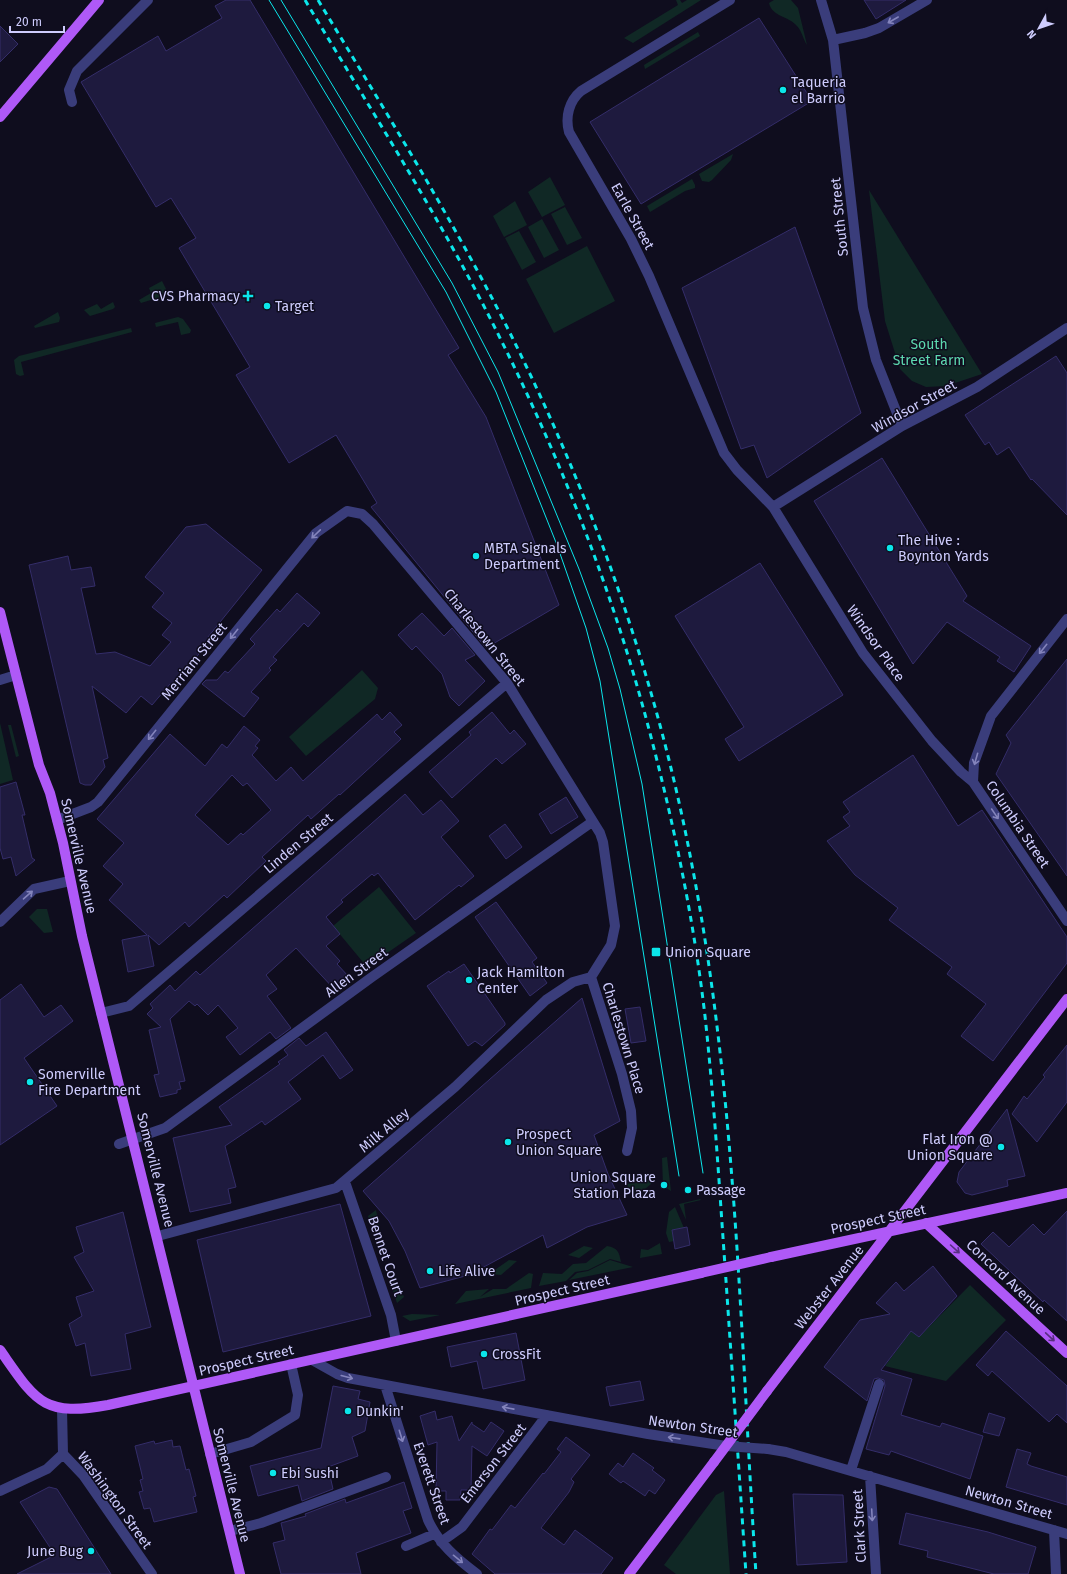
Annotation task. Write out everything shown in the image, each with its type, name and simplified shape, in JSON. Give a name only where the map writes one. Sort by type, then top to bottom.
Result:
[{"type":"main road","points":[[0,117],[98,0]]},
{"type":"main road","points":[[0,106],[11,105]]},
{"type":"main road","name":"Somerville Avenue","points":[[0,612],[39,765],[50,793],[57,820],[101,1013],[134,1139],[240,1574]]},
{"type":"main road","name":"Webster Avenue","points":[[629,1574],[1067,999]]},
{"type":"main road","name":"Prospect Street","points":[[62,1409],[80,1410],[104,1406],[1067,1192]]},
{"type":"main road","name":"Concord Avenue","points":[[926,1223],[1067,1353]]},
{"type":"main road","points":[[0,1350],[31,1391],[43,1402],[62,1409]]},
{"type":"street","points":[[72,102],[69,90],[78,71],[148,0]]},
{"type":"street","name":"Earle Street","points":[[730,0],[581,91],[572,103],[567,121],[569,132],[574,143],[631,239],[649,276],[724,453],[773,507]]},
{"type":"street","name":"South Street","points":[[821,0],[833,40],[863,308],[876,360],[902,426]]},
{"type":"street","points":[[833,40],[865,33],[879,28],[927,0]]},
{"type":"street","name":"Windsor Street","points":[[773,507],[902,426],[977,387],[1067,328]]},
{"type":"street","name":"Windsor Place","points":[[773,507],[863,653],[932,741],[961,772],[973,782]]},
{"type":"street","name":"Charlestown Street","points":[[347,511],[362,514],[373,524],[507,683],[592,822]]},
{"type":"street","name":"Merriam Street","points":[[57,820],[91,807],[98,802],[316,533],[347,511]]},
{"type":"street","name":"Columbia Street","points":[[1067,619],[991,716],[974,763],[973,782],[1067,921]]},
{"type":"street","points":[[0,680],[16,675]]},
{"type":"street","name":"Linden Street","points":[[101,1013],[129,1006],[507,683]]},
{"type":"street","name":"Charlestown Place","points":[[592,822],[603,842],[615,926],[611,945],[591,977],[622,1074],[631,1110],[632,1128],[627,1151]]},
{"type":"street","name":"Allen Street","points":[[119,1144],[165,1128],[372,977],[592,822]]},
{"type":"street","points":[[0,922],[34,889],[70,882]]},
{"type":"street","name":"Milk Alley","points":[[158,1236],[329,1191],[345,1182],[455,1088],[546,1000],[573,982],[591,977]]},
{"type":"street","name":"Bennet Court","points":[[345,1182],[391,1315],[396,1341]]},
{"type":"street","name":"Newton Street","points":[[312,1360],[337,1374],[385,1385],[648,1434],[726,1446],[778,1450],[1067,1534]]},
{"type":"street","points":[[210,1454],[251,1442],[295,1415],[298,1395],[291,1364]]},
{"type":"street","points":[[851,1470],[879,1384]]},
{"type":"street","name":"Everett Street","points":[[385,1385],[428,1520],[434,1534],[454,1557],[477,1574]]},
{"type":"street","name":"Washington Street","points":[[62,1409],[64,1454],[83,1475],[152,1574]]},
{"type":"street","name":"Emerson Street","points":[[441,1542],[462,1526],[547,1415]]},
{"type":"street","points":[[0,1491],[47,1469],[64,1454]]},
{"type":"street","name":"Clark Street","points":[[870,1476],[876,1574]]},
{"type":"street","points":[[230,1531],[261,1523],[386,1478]]},
{"type":"street","points":[[1054,1530],[1056,1574]]},
{"type":"street","points":[[406,1546],[434,1534]]},
{"type":"green space","points":[[676,0],[680,0],[682,3],[687,0],[701,0],[633,43],[624,38],[678,5]]},
{"type":"green space","points":[[774,0],[791,0],[798,8],[807,45],[797,26],[790,20],[777,14],[771,8],[769,3]]},
{"type":"green space","points":[[698,32],[700,36],[645,69],[644,65]]},
{"type":"green space","points":[[733,154],[731,160],[712,180],[709,182],[702,181],[699,174]]},
{"type":"green space","points":[[550,177],[565,205],[542,217],[528,192]]},
{"type":"green space","points":[[692,179],[695,188],[685,191],[650,212],[647,206]]},
{"type":"green space","name":"South Street Farm","points":[[869,190],[982,374],[946,386],[926,387],[912,381],[900,369],[885,321]]},
{"type":"green space","points":[[515,201],[527,225],[504,237],[493,216]]},
{"type":"green space","points":[[565,207],[582,238],[567,245],[551,214]]},
{"type":"green space","points":[[542,219],[559,250],[544,258],[528,227]]},
{"type":"green space","points":[[519,231],[536,262],[522,270],[505,238]]},
{"type":"green space","points":[[587,246],[615,301],[554,333],[526,279]]},
{"type":"green space","points":[[162,281],[166,289],[164,296],[141,303],[139,300],[151,293],[149,288]]},
{"type":"green space","points":[[113,302],[115,307],[113,309],[90,316],[84,310],[97,304],[101,309]]},
{"type":"green space","points":[[58,312],[60,318],[59,322],[35,328],[34,326]]},
{"type":"green space","points":[[178,317],[183,319],[191,330],[190,333],[181,335],[178,322],[156,327],[155,323]]},
{"type":"green space","points":[[131,328],[132,332],[21,362],[24,375],[20,376],[16,374],[14,360],[19,356]]},
{"type":"green space","points":[[362,670],[378,688],[375,699],[306,756],[289,737]]},
{"type":"green space","points":[[0,723],[13,780],[0,784]]},
{"type":"green space","points":[[8,725],[11,725],[19,756],[16,757]]},
{"type":"green space","points":[[379,887],[416,933],[367,967],[333,926]]},
{"type":"green space","points":[[37,909],[47,909],[53,932],[44,933],[29,917]]},
{"type":"green space","points":[[667,1157],[671,1191],[663,1186],[662,1158]]},
{"type":"green space","points":[[652,1174],[651,1184],[639,1194],[630,1193],[626,1184],[641,1182]]},
{"type":"green space","points":[[701,1200],[684,1204],[686,1220],[679,1204]]},
{"type":"green space","points":[[675,1207],[684,1228],[672,1230],[674,1241],[669,1242],[666,1233],[669,1212]]},
{"type":"green space","points":[[376,1210],[382,1239],[375,1238],[368,1216]]},
{"type":"green space","points":[[660,1243],[662,1254],[640,1258],[641,1249],[648,1250]]},
{"type":"green space","points":[[584,1246],[593,1248],[579,1258],[568,1255]]},
{"type":"green space","points":[[607,1246],[616,1249],[620,1256],[621,1262],[610,1259],[588,1270],[575,1272],[566,1281],[539,1286],[543,1273],[562,1274],[573,1264],[586,1263]]},
{"type":"green space","points":[[509,1260],[517,1261],[501,1275],[489,1274]]},
{"type":"green space","points":[[610,1260],[633,1267],[569,1280],[577,1273],[588,1271]]},
{"type":"green space","points":[[529,1273],[533,1274],[531,1288],[455,1304],[466,1291],[489,1289],[480,1297],[493,1289],[506,1289]]},
{"type":"green space","points":[[395,1277],[404,1297],[397,1303],[389,1279]]},
{"type":"green space","points":[[970,1285],[1006,1320],[946,1381],[885,1366],[911,1331],[919,1337]]},
{"type":"green space","points":[[412,1314],[440,1315],[410,1321],[402,1316]]},
{"type":"green space","points":[[724,1491],[730,1574],[676,1574],[664,1565],[716,1495]]},
{"type":"building","points":[[226,0],[250,0],[459,348],[448,355],[486,417],[559,605],[486,648],[371,507],[377,503],[336,435],[289,463],[236,375],[250,367],[179,248],[196,238],[171,198],[156,207],[81,82],[158,36],[166,51],[222,18],[215,6]]},
{"type":"building","points":[[864,0],[906,0],[876,19]]},
{"type":"building","points":[[759,18],[812,101],[641,204],[590,122]]},
{"type":"building","points":[[0,26],[18,44],[0,62]]},
{"type":"building","points":[[795,227],[861,413],[767,478],[754,445],[741,449],[682,288]]},
{"type":"building","points":[[1056,356],[1067,373],[1067,515],[1032,479],[1031,480],[1009,447],[997,455],[989,442],[985,445],[965,415]]},
{"type":"building","name":"The Hive : Boynton Yards","points":[[882,458],[967,596],[963,601],[1031,646],[1014,672],[997,661],[1000,657],[947,622],[913,664],[814,501]]},
{"type":"building","points":[[206,524],[262,570],[208,637],[210,638],[198,653],[199,654],[152,705],[141,696],[126,713],[92,686],[108,758],[103,760],[105,767],[91,785],[80,783],[29,565],[68,556],[71,570],[91,567],[95,586],[81,588],[96,654],[115,652],[150,666],[171,642],[162,635],[172,623],[152,607],[164,593],[145,577],[186,527]]},
{"type":"building","points":[[760,563],[843,695],[739,761],[725,739],[744,727],[675,616]]},
{"type":"building","points":[[297,593],[320,613],[308,627],[304,623],[273,657],[277,660],[269,668],[271,670],[251,692],[259,698],[244,717],[202,684],[206,680],[217,680],[225,671],[228,673],[255,644],[250,639],[277,609],[280,612]]},
{"type":"building","points":[[422,613],[444,636],[452,628],[475,655],[465,660],[485,681],[459,706],[450,697],[442,674],[416,646],[412,650],[398,635]]},
{"type":"building","points":[[1067,659],[1067,876],[996,774],[1011,743],[1006,735]]},
{"type":"building","points":[[390,712],[402,725],[394,732],[401,739],[340,795],[339,794],[311,819],[308,815],[262,857],[266,861],[227,898],[224,895],[189,927],[185,922],[159,945],[148,935],[154,966],[128,972],[122,940],[147,935],[109,900],[123,884],[103,866],[124,843],[97,819],[170,734],[205,766],[222,744],[227,748],[244,726],[260,740],[255,746],[258,748],[252,755],[276,781],[291,767],[303,781],[377,714],[382,720]],"holes":[[[232,775],[243,786],[247,783],[271,810],[243,835],[241,833],[228,845],[195,815]]]},
{"type":"building","points":[[492,712],[510,734],[514,730],[526,744],[502,764],[496,758],[452,798],[429,772],[471,735],[469,732]]},
{"type":"building","points":[[913,755],[958,826],[982,810],[1067,937],[1067,963],[993,1061],[961,1036],[986,1004],[947,974],[952,967],[889,920],[898,908],[855,875],[827,841],[850,826],[843,817],[850,812],[843,802]]},
{"type":"building","points":[[16,782],[25,815],[22,815],[32,858],[35,860],[16,876],[11,857],[3,859],[0,848],[0,787]]},
{"type":"building","points":[[405,794],[423,815],[441,800],[459,821],[441,837],[474,876],[461,887],[459,885],[415,920],[378,873],[374,876],[372,874],[341,900],[343,902],[326,917],[340,934],[326,946],[340,961],[337,964],[349,977],[335,990],[296,948],[266,975],[277,989],[267,996],[291,1028],[276,1039],[270,1032],[240,1055],[226,1037],[238,1028],[218,1005],[208,1015],[197,1004],[195,1006],[189,1001],[170,1019],[185,1081],[179,1082],[181,1089],[177,1090],[177,1093],[160,1097],[154,1075],[159,1074],[149,1030],[161,1027],[147,1014],[153,1008],[150,1004],[170,985],[175,991],[196,971],[200,975]]},
{"type":"building","points":[[566,797],[578,817],[551,834],[539,814]]},
{"type":"building","points":[[505,824],[522,847],[506,859],[489,836]]},
{"type":"building","points":[[496,902],[537,958],[532,962],[547,983],[530,996],[475,917]]},
{"type":"building","points":[[464,964],[505,1023],[505,1025],[482,1046],[475,1041],[468,1046],[427,986],[449,971],[450,973]]},
{"type":"building","points":[[21,984],[44,1017],[61,1005],[73,1021],[24,1058],[57,1106],[0,1145],[0,1000]]},
{"type":"building","name":"Prospect Union Square","points":[[582,998],[620,1121],[594,1135],[608,1174],[627,1215],[587,1227],[547,1248],[543,1235],[469,1275],[420,1288],[405,1251],[389,1221],[363,1191]]},
{"type":"building","points":[[640,1007],[646,1041],[631,1043],[625,1009]]},
{"type":"building","points":[[326,1032],[353,1070],[340,1079],[323,1055],[288,1082],[301,1099],[265,1125],[262,1121],[225,1146],[236,1187],[228,1189],[231,1203],[190,1212],[173,1138],[232,1125],[219,1107],[280,1064],[278,1062],[288,1055],[284,1050],[299,1038],[306,1046]]},
{"type":"building","points":[[1067,1045],[1067,1102],[1037,1142],[1012,1114],[1024,1096],[1027,1099],[1045,1077],[1043,1075]]},
{"type":"building","name":"Flat Iron @ Union Square","points":[[1007,1109],[1025,1176],[1007,1180],[1008,1186],[972,1195],[965,1193],[957,1182],[959,1172]]},
{"type":"building","points":[[340,1204],[371,1316],[223,1352],[197,1240]]},
{"type":"building","points":[[1067,1211],[1067,1321],[1044,1300],[1043,1302],[981,1244],[993,1232],[1009,1247],[1033,1224],[1044,1235]]},
{"type":"building","points":[[123,1212],[151,1327],[125,1334],[131,1369],[91,1376],[85,1343],[76,1346],[69,1324],[82,1316],[76,1297],[94,1291],[74,1257],[84,1252],[76,1227]]},
{"type":"building","points":[[687,1227],[690,1245],[675,1249],[672,1230]]},
{"type":"building","points":[[933,1266],[957,1296],[919,1337],[911,1331],[881,1370],[912,1379],[901,1415],[940,1427],[942,1423],[983,1436],[970,1479],[891,1451],[889,1455],[866,1449],[885,1386],[884,1380],[878,1378],[874,1379],[867,1401],[824,1367],[860,1320],[890,1314],[876,1303],[896,1282],[904,1291]]},
{"type":"building","points":[[1006,1331],[1067,1386],[1067,1423],[1057,1414],[1049,1422],[992,1371],[988,1376],[976,1365]]},
{"type":"building","name":"CrossFit","points":[[516,1333],[525,1380],[483,1389],[477,1361],[451,1367],[447,1347]]},
{"type":"building","points":[[640,1381],[644,1400],[610,1406],[606,1387]]},
{"type":"building","points":[[333,1386],[360,1391],[358,1399],[370,1402],[365,1431],[352,1437],[358,1456],[328,1467],[333,1489],[302,1501],[298,1485],[258,1496],[250,1466],[321,1448]]},
{"type":"building","points":[[435,1411],[437,1420],[452,1416],[459,1441],[472,1422],[472,1424],[484,1432],[491,1422],[504,1431],[487,1456],[472,1446],[471,1490],[461,1490],[460,1500],[446,1500],[446,1491],[436,1491],[437,1442],[428,1445],[420,1416]]},
{"type":"building","points":[[989,1413],[1005,1418],[999,1436],[983,1432]]},
{"type":"building","points":[[566,1437],[590,1455],[571,1479],[574,1482],[569,1492],[541,1528],[564,1545],[575,1530],[613,1558],[601,1574],[495,1574],[472,1554],[490,1529],[492,1530],[511,1505],[515,1508],[543,1473],[544,1474],[561,1452],[557,1449]]},
{"type":"building","points":[[172,1440],[173,1447],[180,1446],[186,1470],[189,1469],[196,1496],[193,1497],[197,1512],[154,1522],[150,1508],[144,1509],[139,1492],[143,1491],[140,1480],[143,1479],[135,1446],[154,1441],[155,1444]]},
{"type":"building","points":[[1017,1449],[1031,1453],[1027,1464],[1067,1477],[1067,1505],[1006,1487]]},
{"type":"building","points":[[633,1453],[654,1468],[652,1470],[665,1480],[655,1494],[649,1490],[645,1496],[623,1481],[621,1483],[609,1474],[618,1463],[623,1467]]},
{"type":"building","points":[[404,1482],[412,1508],[403,1511],[411,1533],[356,1553],[361,1574],[281,1574],[273,1543],[285,1540],[281,1523],[306,1516],[305,1514],[345,1499],[346,1503]]},
{"type":"building","points":[[49,1487],[57,1489],[111,1574],[17,1574],[55,1555],[20,1502]]},
{"type":"building","points":[[793,1494],[843,1495],[847,1562],[797,1565]]},
{"type":"building","points":[[906,1513],[988,1532],[1036,1547],[1028,1574],[994,1574],[927,1557],[928,1551],[899,1544]]},
{"type":"tram line","points":[[269,0],[446,292],[496,392],[557,545],[586,628],[600,681],[679,1176]]},
{"type":"tram line","points":[[281,0],[452,283],[498,372],[579,569],[608,648],[620,689],[642,784],[703,1173]]},
{"type":"railway","points":[[305,0],[431,210],[479,296],[501,340],[567,485],[605,585],[637,686],[660,772],[676,841],[701,981],[716,1141],[746,1574]]},
{"type":"railway","points":[[318,0],[417,164],[465,248],[510,333],[540,396],[595,524],[640,657],[660,724],[677,792],[691,860],[706,948],[718,1037],[728,1126],[735,1216],[756,1574]]},
{"type":"place","name":"Taqueria el Barrio","points":[[783,90]]},
{"type":"place","name":"CVS Pharmacy","points":[[248,296]]},
{"type":"place","name":"Target","points":[[267,306]]},
{"type":"place","name":"The Hive : Boynton Yards","points":[[890,548]]},
{"type":"place","name":"MBTA Signals Department","points":[[476,556]]},
{"type":"place","name":"Union Square","points":[[656,952]]},
{"type":"place","name":"Jack Hamilton Center","points":[[469,980]]},
{"type":"place","name":"Somerville Fire Department","points":[[30,1082]]},
{"type":"place","name":"Prospect Union Square","points":[[508,1142]]},
{"type":"place","name":"Flat Iron @ Union Square","points":[[1001,1147]]},
{"type":"place","name":"Union Square Station Plaza","points":[[664,1185]]},
{"type":"place","name":"Passage","points":[[688,1190]]},
{"type":"place","name":"Life Alive","points":[[430,1271]]},
{"type":"place","name":"CrossFit","points":[[484,1354]]},
{"type":"place","name":"Dunkin'","points":[[348,1411]]},
{"type":"place","name":"Ebi Sushi","points":[[273,1473]]},
{"type":"place","name":"June Bug","points":[[91,1551]]}]
